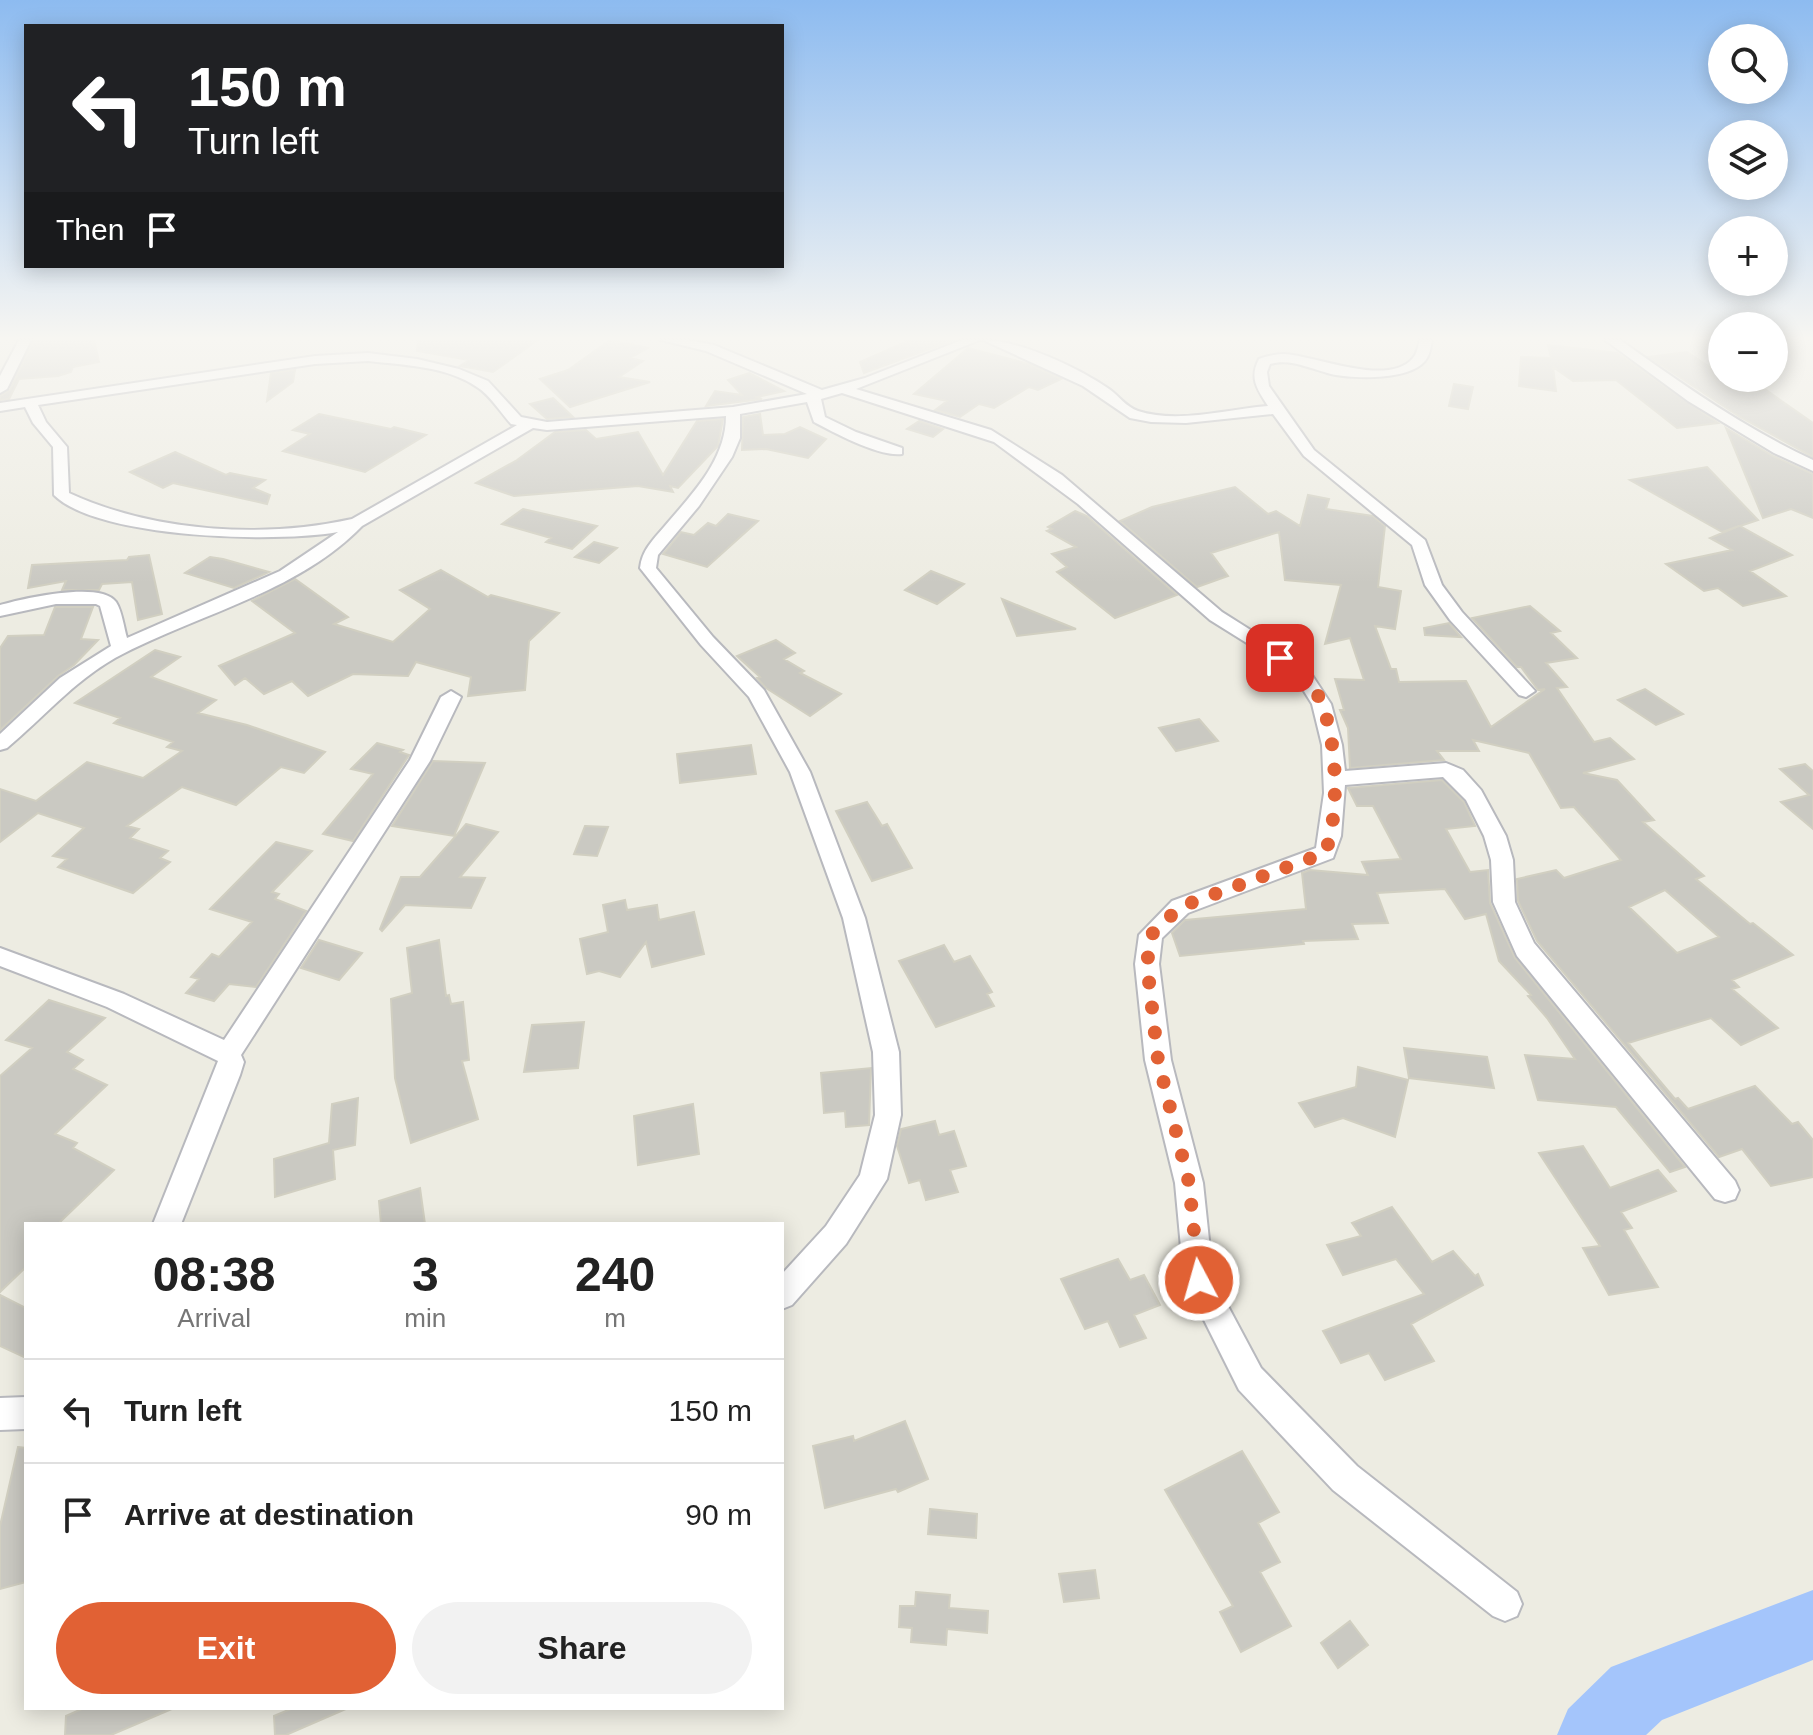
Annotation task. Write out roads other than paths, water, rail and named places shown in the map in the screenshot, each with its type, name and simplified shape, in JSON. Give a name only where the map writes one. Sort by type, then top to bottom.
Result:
[{"type":"street","points":[[39,421],[60,447],[62,495],[85,507],[120,517],[204,532],[243,534],[356,524]]},
{"type":"street","points":[[516,421],[528,425],[587,421]]},
{"type":"street","points":[[733,421],[733,438],[725,457],[693,503],[650,554],[648,568],[707,641],[757,694],[800,772],[854,918],[886,1052],[888,1115],[873,1179],[836,1235],[784,1293]]},
{"type":"street","points":[[823,421],[841,431],[897,451]]},
{"type":"street","points":[[945,421],[998,438],[1068,486],[1177,584],[1220,619],[1285,662],[1313,688],[1328,720],[1334,779],[1332,836],[1325,853],[1180,907],[1151,935],[1147,964],[1158,1060],[1189,1183],[1199,1280],[1250,1379],[1345,1478],[1505,1604]]},
{"type":"street","points":[[1285,421],[1309,453],[1419,543],[1434,585],[1456,616],[1526,691]]},
{"type":"street","points":[[1731,421],[1813,466]]},
{"type":"street","points":[[0,744],[70,679],[121,650],[306,564],[332,547],[356,524],[444,477],[528,425]]},
{"type":"street","points":[[0,611],[22,604],[87,597],[104,599],[108,603],[121,650]]},
{"type":"street","points":[[228,1054],[420,761],[451,697]]},
{"type":"street","points":[[1334,779],[1446,770],[1456,773],[1466,783],[1491,828],[1501,858],[1504,902],[1528,954],[1624,1073],[1725,1190]]},
{"type":"street","points":[[0,957],[78,983],[165,1021],[228,1054],[231,1062],[227,1075],[168,1222]]},
{"type":"street","points":[[0,1414],[24,1413]]},
{"type":"waterway","points":[[1594,1735],[1637,1693],[1813,1625]]}]
